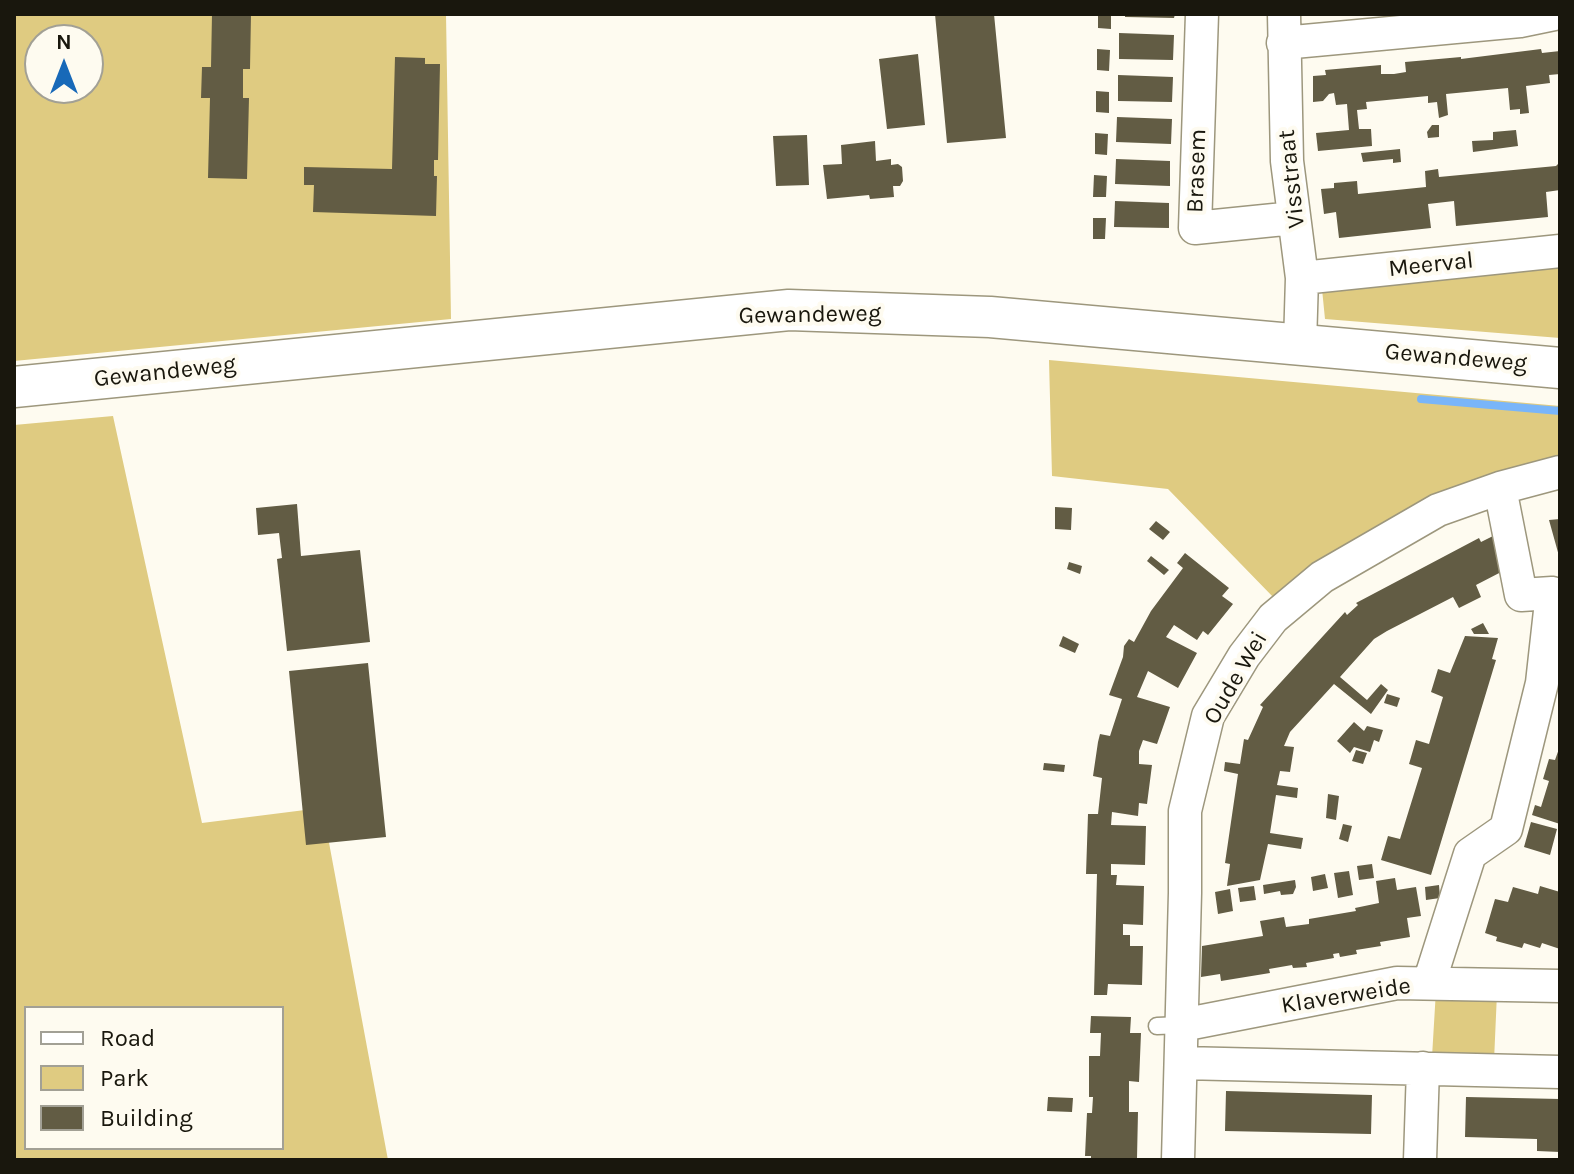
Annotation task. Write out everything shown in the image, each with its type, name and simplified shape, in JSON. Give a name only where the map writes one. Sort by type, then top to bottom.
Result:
[{"type":"street","name":"Brasem","points":[[1202,14],[1195,228],[1294,218]]},
{"type":"street","points":[[1284,29],[1520,21],[1554,14]]},
{"type":"street","name":"Visstraat","points":[[1284,29],[1287,161],[1302,278],[1300,344]]},
{"type":"street","name":"Meerval","points":[[1302,278],[1560,251]]},
{"type":"street","name":"Gewandeweg","points":[[14,387],[789,310],[990,317],[1560,368]]},
{"type":"street","name":"Oude Wei","points":[[1178,1160],[1182,1063],[1170,1026],[1185,811],[1208,716],[1244,656],[1273,618],[1322,577],[1438,510],[1500,488],[1560,472]]},
{"type":"street","points":[[1429,983],[1470,854],[1506,829],[1542,683],[1552,593],[1521,595],[1500,488]]},
{"type":"street","name":"Klaverweide","points":[[1170,1026],[1397,983],[1560,986]]},
{"type":"street","points":[[1182,1063],[1560,1072]]},
{"type":"street","points":[[1420,1160],[1423,1068]]},
{"type":"green space","points":[[14,14],[446,14],[451,319],[14,361]]},
{"type":"green space","points":[[1560,263],[1560,338],[1325,319],[1322,289]]},
{"type":"green space","points":[[1049,360],[1560,406],[1560,456],[1491,474],[1433,498],[1274,598],[1168,489],[1052,476]]},
{"type":"green space","points":[[113,416],[202,823],[305,810],[322,805],[388,1160],[14,1160],[14,425]]},
{"type":"green space","points":[[1436,990],[1497,993],[1494,1061],[1432,1057]]},
{"type":"building","points":[[212,14],[251,14],[250,69],[243,69],[243,98],[249,98],[247,179],[208,178],[210,98],[201,98],[202,67],[211,67]]},
{"type":"building","points":[[935,14],[994,14],[1006,138],[947,143]]},
{"type":"building","points":[[1098,14],[1111,14],[1111,29],[1098,28]]},
{"type":"building","points":[[1125,14],[1175,14],[1174,18],[1125,17]]},
{"type":"building","points":[[1119,33],[1174,35],[1173,60],[1119,59]]},
{"type":"building","points":[[1097,49],[1110,50],[1109,71],[1097,70]]},
{"type":"building","points":[[1541,49],[1542,53],[1560,51],[1560,74],[1549,75],[1550,83],[1526,86],[1529,113],[1520,114],[1520,109],[1510,110],[1508,88],[1446,94],[1448,115],[1439,118],[1437,102],[1428,103],[1428,96],[1366,102],[1367,109],[1357,110],[1359,129],[1371,129],[1372,146],[1318,151],[1316,133],[1349,130],[1347,104],[1336,105],[1334,93],[1323,101],[1313,102],[1313,76],[1326,75],[1325,70],[1381,65],[1381,74],[1394,74],[1406,72],[1405,62]]},
{"type":"building","points":[[918,54],[925,125],[887,129],[879,59]]},
{"type":"building","points":[[395,57],[425,58],[425,64],[440,64],[438,160],[434,160],[434,176],[437,176],[436,216],[313,212],[314,185],[304,185],[304,167],[392,169]]},
{"type":"building","points":[[1118,75],[1173,77],[1172,102],[1118,101]]},
{"type":"building","points":[[1096,91],[1109,92],[1109,113],[1096,112]]},
{"type":"building","points":[[1117,117],[1172,119],[1171,144],[1116,142]]},
{"type":"building","points":[[1432,125],[1439,125],[1439,137],[1428,138],[1427,132]]},
{"type":"building","points":[[1516,130],[1518,146],[1473,152],[1472,141],[1493,140],[1493,132]]},
{"type":"building","points":[[1095,133],[1108,134],[1107,155],[1095,154]]},
{"type":"building","points":[[807,135],[809,185],[776,186],[773,136]]},
{"type":"building","points":[[875,141],[876,161],[891,159],[891,165],[902,167],[903,181],[900,186],[893,186],[894,197],[870,199],[869,195],[827,199],[823,165],[842,164],[841,145]]},
{"type":"building","points":[[1400,149],[1401,162],[1393,163],[1393,159],[1363,162],[1361,153]]},
{"type":"building","points":[[1116,159],[1170,161],[1170,186],[1115,184]]},
{"type":"building","points":[[1560,162],[1560,190],[1546,192],[1548,217],[1456,226],[1454,201],[1428,204],[1431,228],[1339,238],[1336,212],[1324,214],[1321,189],[1334,188],[1334,183],[1357,181],[1358,194],[1426,187],[1425,171],[1438,169],[1439,177],[1556,166]]},
{"type":"building","points":[[1094,175],[1107,176],[1106,197],[1093,197]]},
{"type":"building","points":[[1115,201],[1169,203],[1169,228],[1114,227]]},
{"type":"building","points":[[1093,218],[1106,218],[1105,239],[1093,239]]},
{"type":"building","points":[[297,504],[301,556],[360,550],[370,642],[287,651],[277,559],[282,558],[279,533],[258,535],[256,508]]},
{"type":"building","points":[[1055,507],[1072,508],[1071,530],[1055,529]]},
{"type":"building","points":[[1560,519],[1560,556],[1559,556],[1549,520]]},
{"type":"building","points":[[1156,521],[1170,532],[1163,540],[1149,529]]},
{"type":"building","points":[[1495,535],[1505,570],[1476,585],[1481,597],[1459,608],[1453,597],[1387,631],[1374,639],[1340,677],[1367,700],[1381,684],[1388,690],[1371,714],[1334,684],[1290,732],[1284,746],[1294,747],[1290,772],[1280,771],[1277,785],[1298,788],[1297,798],[1276,795],[1270,833],[1303,838],[1301,849],[1268,844],[1260,880],[1227,886],[1230,864],[1225,863],[1238,774],[1224,771],[1225,762],[1240,764],[1244,739],[1248,740],[1263,707],[1260,705],[1345,612],[1347,615],[1358,605],[1356,603],[1479,538],[1481,542]]},
{"type":"building","points":[[1185,553],[1229,588],[1222,596],[1233,604],[1208,635],[1203,631],[1197,640],[1174,625],[1166,637],[1197,653],[1178,688],[1148,671],[1137,697],[1170,707],[1157,744],[1143,740],[1139,751],[1139,764],[1152,765],[1147,804],[1139,803],[1138,816],[1112,812],[1111,825],[1146,826],[1145,865],[1111,864],[1111,875],[1117,875],[1116,885],[1144,886],[1143,925],[1123,924],[1123,935],[1130,935],[1130,946],[1143,946],[1142,985],[1108,984],[1107,995],[1094,995],[1097,874],[1086,874],[1088,814],[1098,814],[1102,778],[1093,776],[1098,742],[1100,734],[1110,736],[1122,699],[1109,695],[1124,646],[1129,639],[1134,642],[1151,611],[1183,568],[1177,563]]},
{"type":"building","points":[[1151,556],[1169,570],[1164,575],[1147,561]]},
{"type":"building","points":[[1069,562],[1082,566],[1080,574],[1067,569]]},
{"type":"building","points":[[1483,623],[1489,634],[1474,634],[1471,629]]},
{"type":"building","points":[[1063,636],[1079,644],[1075,653],[1059,646]]},
{"type":"building","points":[[1465,636],[1498,638],[1492,659],[1496,660],[1431,875],[1381,860],[1388,836],[1400,839],[1422,768],[1409,764],[1416,740],[1429,744],[1443,697],[1431,692],[1438,669],[1450,673]]},
{"type":"building","points":[[368,663],[386,837],[306,845],[289,671]]},
{"type":"building","points":[[1387,694],[1400,698],[1397,707],[1384,703]]},
{"type":"building","points":[[1354,722],[1364,731],[1367,726],[1383,730],[1379,742],[1374,740],[1370,752],[1354,747],[1350,753],[1337,741]]},
{"type":"building","points":[[1560,746],[1560,824],[1532,815],[1535,805],[1541,807],[1549,781],[1543,779],[1549,759],[1555,760]]},
{"type":"building","points":[[1356,750],[1367,753],[1363,764],[1352,761]]},
{"type":"building","points":[[1044,763],[1065,765],[1064,772],[1043,770]]},
{"type":"building","points":[[1328,794],[1339,796],[1336,820],[1326,818]]},
{"type":"building","points":[[1531,822],[1557,829],[1550,855],[1524,847]]},
{"type":"building","points":[[1343,824],[1352,826],[1348,842],[1339,839]]},
{"type":"building","points":[[1372,864],[1374,878],[1359,880],[1357,866]]},
{"type":"building","points":[[1349,871],[1353,895],[1338,898],[1334,873]]},
{"type":"building","points":[[1325,874],[1328,888],[1313,891],[1311,877]]},
{"type":"building","points":[[1395,878],[1397,890],[1416,887],[1421,916],[1407,918],[1410,937],[1380,942],[1381,946],[1356,950],[1357,954],[1340,957],[1339,953],[1333,954],[1334,958],[1306,963],[1307,967],[1293,968],[1292,965],[1269,969],[1270,973],[1221,981],[1220,974],[1201,977],[1202,946],[1263,936],[1260,921],[1284,917],[1286,927],[1309,924],[1309,919],[1356,911],[1355,908],[1379,903],[1376,881]]},
{"type":"building","points":[[1295,880],[1293,894],[1281,895],[1280,891],[1264,894],[1263,885]]},
{"type":"building","points":[[1439,885],[1440,898],[1426,900],[1425,887]]},
{"type":"building","points":[[1254,886],[1256,900],[1240,902],[1238,888]]},
{"type":"building","points":[[1540,886],[1560,892],[1560,949],[1542,943],[1540,948],[1524,943],[1522,948],[1496,941],[1497,937],[1485,933],[1495,899],[1508,902],[1513,887],[1538,894]]},
{"type":"building","points":[[1230,889],[1233,911],[1218,914],[1215,892]]},
{"type":"building","points":[[1091,1016],[1131,1017],[1130,1033],[1141,1033],[1139,1082],[1129,1081],[1129,1112],[1138,1112],[1137,1158],[1091,1160],[1091,1156],[1085,1156],[1087,1113],[1092,1113],[1093,1097],[1089,1097],[1089,1056],[1100,1056],[1101,1033],[1090,1033]]},
{"type":"building","points":[[1226,1091],[1372,1095],[1371,1134],[1225,1131]]},
{"type":"building","points":[[1048,1097],[1073,1098],[1072,1112],[1047,1111]]},
{"type":"building","points":[[1466,1097],[1560,1099],[1560,1152],[1537,1151],[1537,1139],[1465,1137]]},
{"type":"waterway","points":[[1421,399],[1560,411]]}]
